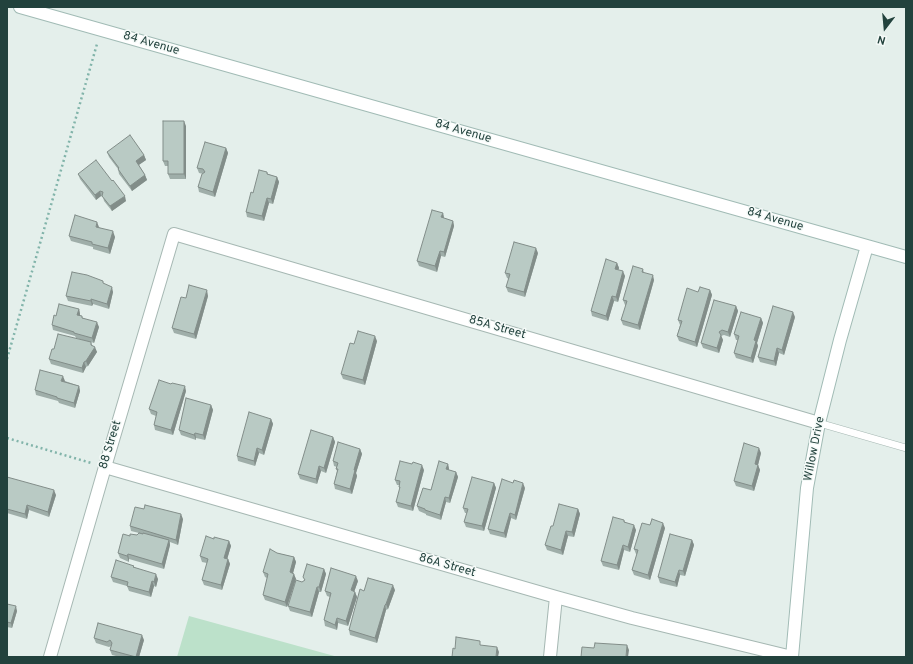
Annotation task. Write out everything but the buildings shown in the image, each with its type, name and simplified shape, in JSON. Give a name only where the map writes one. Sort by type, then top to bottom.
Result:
[{"type":"street","name":"84 Avenue","points":[[20,7],[906,257]]},
{"type":"street","name":"85A Street","points":[[174,234],[819,423]]},
{"type":"street","name":"88 Street","points":[[50,657],[174,234]]},
{"type":"street","name":"Willow Drive","points":[[792,657],[807,488],[819,423],[842,332],[867,246]]},
{"type":"street","name":"86A Street","points":[[105,467],[556,597],[632,618],[792,657]]},
{"type":"street","points":[[550,657],[556,597]]},
{"type":"lane","points":[[819,423],[906,448]]},
{"type":"path","points":[[7,359],[101,30]]},
{"type":"path","points":[[7,438],[105,467]]},
{"type":"green space","points":[[189,616],[338,657],[177,657]]}]
